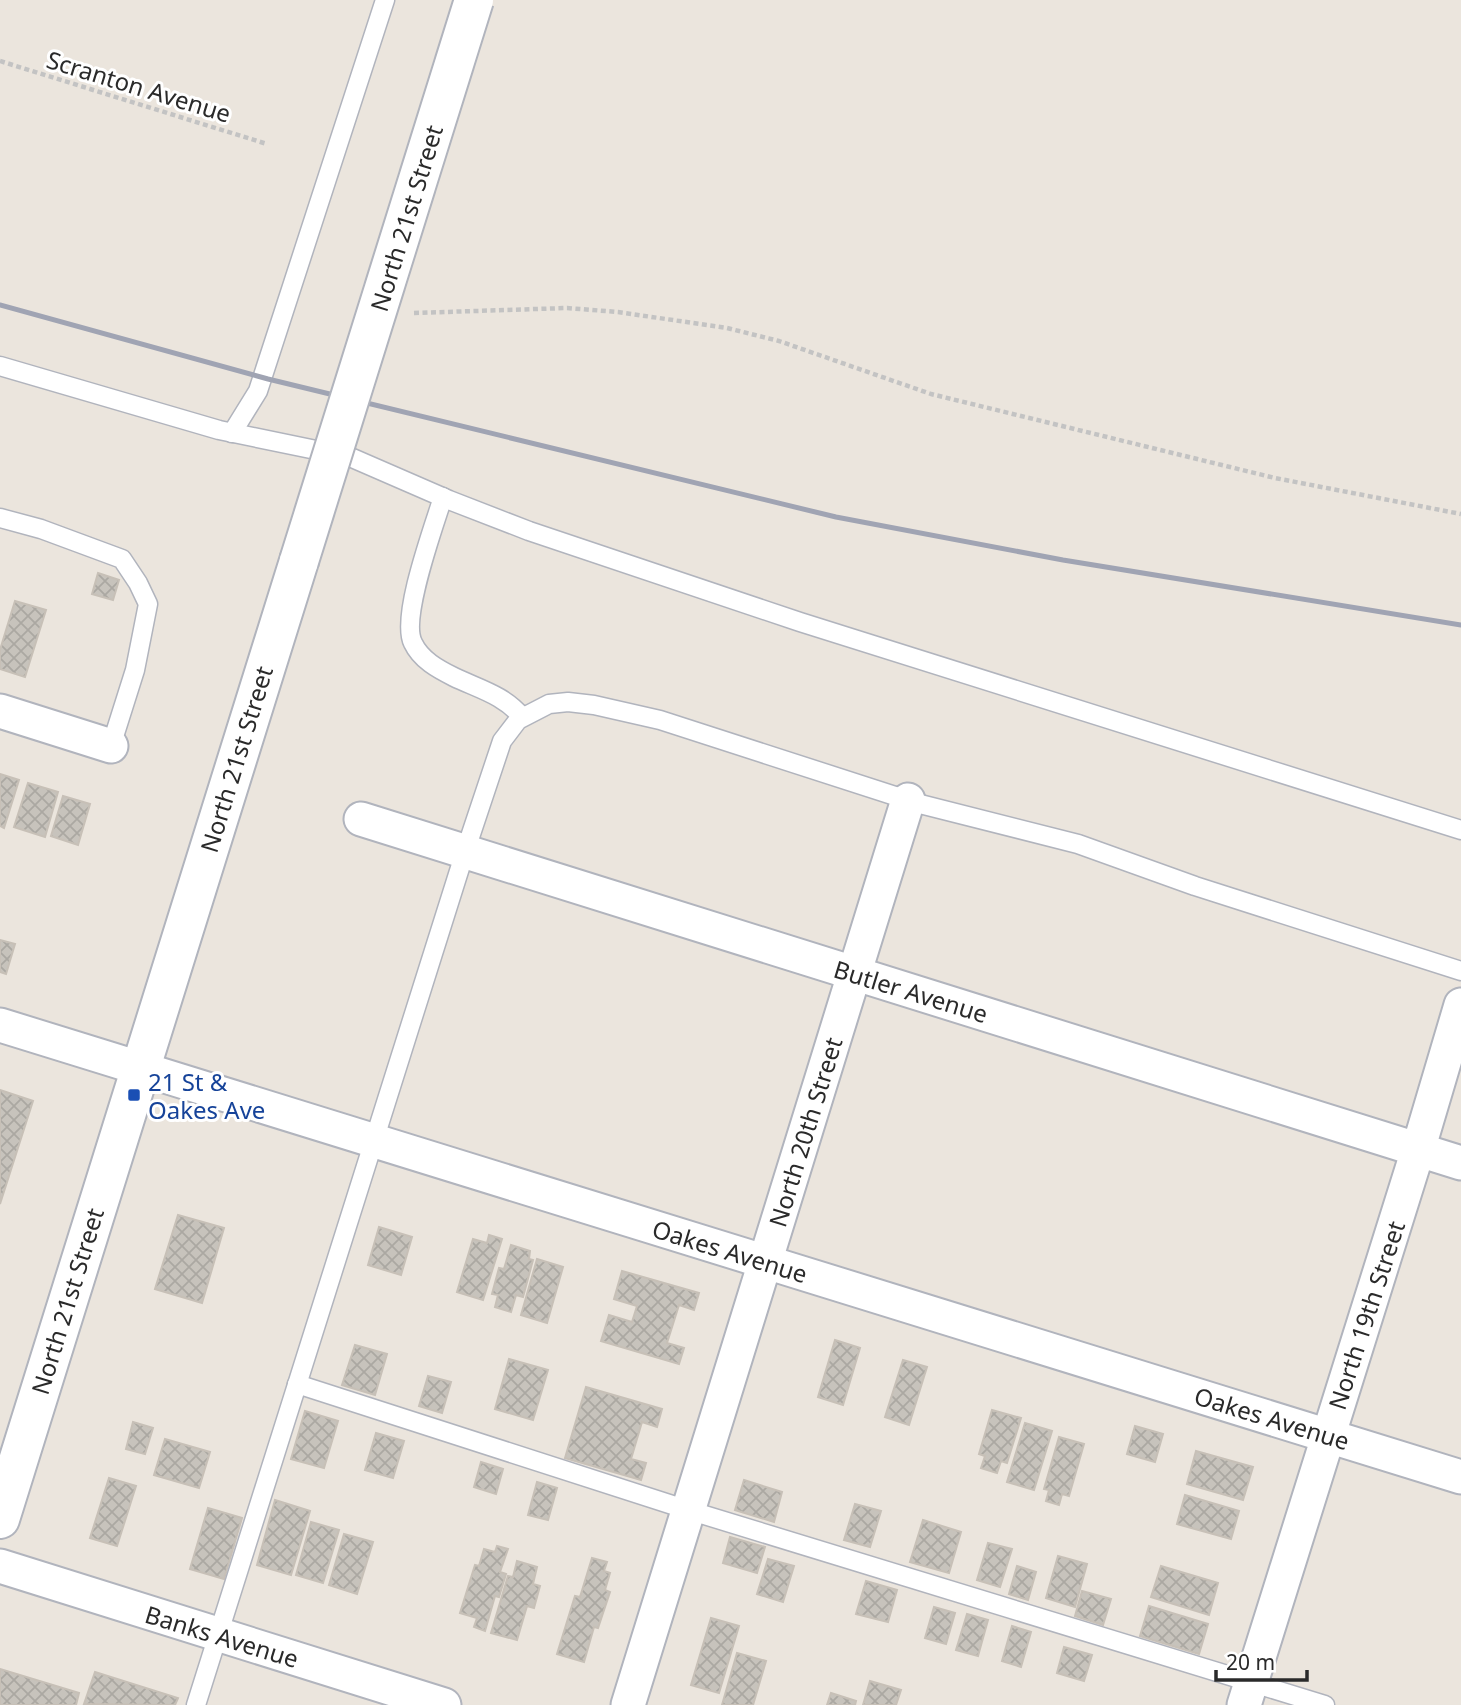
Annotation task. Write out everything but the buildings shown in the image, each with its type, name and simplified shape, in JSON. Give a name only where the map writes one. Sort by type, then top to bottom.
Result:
[{"type":"street","name":"North 21st Street","points":[[0,1519],[474,0]]},
{"type":"street","points":[[0,711],[111,746]]},
{"type":"street","name":"North 20th Street","points":[[628,1705],[908,800]]},
{"type":"street","name":"Butler Avenue","points":[[361,819],[1461,1163]]},
{"type":"street","name":"North 19th Street","points":[[1247,1693],[1418,1150],[1461,1004]]},
{"type":"street","name":"Oakes Avenue","points":[[0,1025],[1461,1477]]},
{"type":"street","name":"Banks Avenue","points":[[0,1566],[444,1705]]},
{"type":"lane","points":[[232,433],[258,391],[385,0]]},
{"type":"lane","points":[[0,366],[232,433],[350,457],[528,531],[800,622],[1461,830]]},
{"type":"lane","points":[[443,497],[412,607],[410,627],[413,644],[426,660],[437,668],[507,701],[522,718]]},
{"type":"lane","points":[[0,518],[41,528],[122,559],[138,583],[148,604],[135,670],[111,746]]},
{"type":"lane","points":[[196,1705],[464,852],[502,741],[507,730],[522,718],[549,704],[568,702],[660,720],[908,800],[1078,844],[1195,886],[1461,971]]},
{"type":"lane","points":[[298,1384],[1247,1693],[1325,1705]]},
{"type":"path","name":"Scranton Avenue","points":[[0,61],[267,144]]},
{"type":"path","points":[[414,313],[567,308],[618,312],[727,328],[779,341],[931,394],[1275,478],[1461,514]]},
{"type":"railway","points":[[0,305],[268,379],[836,517],[1063,560],[1461,625]]},
{"type":"place","name":"21 St & Oakes Ave","points":[[134,1095]]}]
